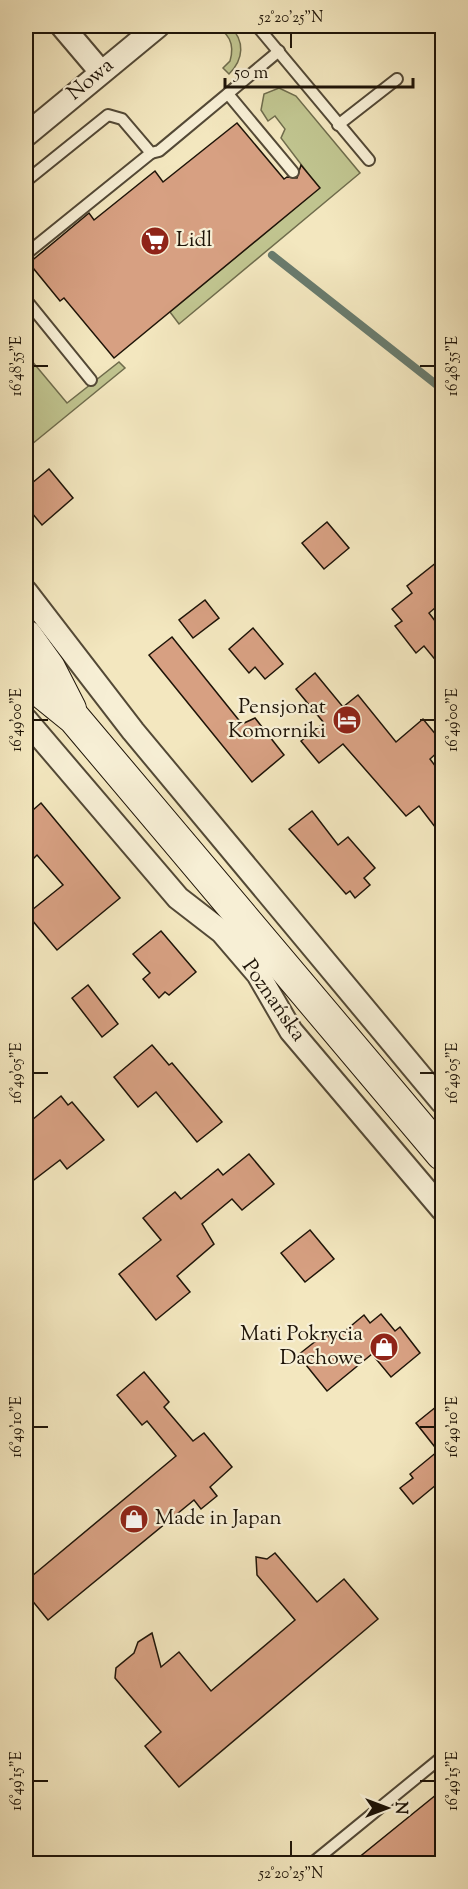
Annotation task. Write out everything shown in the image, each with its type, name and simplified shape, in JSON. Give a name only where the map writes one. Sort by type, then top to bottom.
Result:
[{"type":"main road","name":"Poznańska","points":[[26,636],[49,668],[74,718]]},
{"type":"main road","name":"Poznańska","points":[[26,675],[37,688],[74,718],[442,1154]]},
{"type":"street","points":[[62,26],[101,72]]},
{"type":"street","name":"Nowa","points":[[26,135],[158,26]]},
{"type":"street","points":[[26,592],[133,731],[442,1102]]},
{"type":"street","name":"Poznańska","points":[[26,720],[178,898],[216,926],[258,974],[291,1031],[442,1209]]},
{"type":"lane","points":[[257,26],[369,160]]},
{"type":"lane","points":[[26,254],[150,153],[165,148],[279,51]]},
{"type":"lane","points":[[338,125],[397,79]]},
{"type":"lane","points":[[228,94],[293,172]]},
{"type":"lane","points":[[26,181],[108,115],[122,119],[150,153]]},
{"type":"lane","points":[[26,300],[91,380]]},
{"type":"lane","points":[[311,1863],[442,1756]]},
{"type":"green space","points":[[212,26],[230,26],[238,38],[240,56],[229,74],[223,68],[230,61],[231,44],[223,31]]},
{"type":"green space","points":[[279,88],[296,96],[360,173],[179,324],[170,312],[319,188],[281,138],[285,129],[275,116],[268,121],[261,110],[264,94]]},
{"type":"green space","points":[[26,354],[67,403],[119,362],[125,368],[26,449]]},
{"type":"building","name":"Lidl","points":[[237,123],[284,179],[297,178],[301,165],[320,188],[114,358],[64,298],[60,301],[29,263],[89,213],[94,220],[155,171],[163,182]]},
{"type":"building","points":[[49,469],[73,498],[42,525],[26,506],[26,488]]},
{"type":"building","points":[[327,522],[349,548],[324,569],[302,543]]},
{"type":"building","points":[[442,558],[442,602],[429,613],[442,630],[442,668],[424,646],[416,653],[395,626],[402,621],[392,609],[412,593],[407,586]]},
{"type":"building","points":[[205,600],[219,618],[193,638],[179,620]]},
{"type":"building","points":[[253,628],[283,664],[265,679],[255,667],[249,673],[229,649]]},
{"type":"building","points":[[172,637],[242,724],[255,718],[284,755],[252,782],[149,655]]},
{"type":"building","points":[[315,673],[343,707],[358,695],[396,742],[423,719],[442,742],[442,748],[430,759],[442,775],[442,836],[419,806],[406,816],[343,744],[319,763],[301,741],[324,723],[296,689]]},
{"type":"building","points":[[41,803],[120,898],[57,950],[27,914],[63,885],[37,855],[26,866],[26,816]]},
{"type":"building","points":[[312,811],[338,845],[348,837],[375,868],[364,878],[370,885],[355,898],[350,891],[346,894],[289,829]]},
{"type":"building","points":[[161,931],[196,972],[169,995],[165,992],[159,998],[143,979],[150,973],[133,954]]},
{"type":"building","points":[[88,985],[118,1024],[102,1037],[72,998]]},
{"type":"building","points":[[152,1045],[169,1065],[172,1063],[222,1122],[197,1142],[156,1092],[138,1107],[114,1077]]},
{"type":"building","points":[[61,1096],[68,1105],[72,1102],[104,1140],[67,1169],[60,1160],[26,1186],[26,1125]]},
{"type":"building","points":[[249,1154],[274,1184],[242,1210],[232,1199],[202,1224],[214,1244],[177,1276],[190,1292],[156,1320],[119,1274],[161,1240],[143,1218],[175,1192],[181,1199],[218,1169],[223,1175]]},
{"type":"building","points":[[310,1230],[334,1259],[305,1282],[281,1253]]},
{"type":"building","points":[[381,1314],[395,1331],[400,1327],[420,1353],[391,1377],[372,1354],[327,1391],[298,1355],[326,1333],[333,1341],[364,1315],[370,1323]]},
{"type":"building","points":[[144,1372],[169,1402],[164,1407],[193,1441],[204,1433],[232,1467],[210,1487],[217,1496],[201,1509],[194,1500],[48,1620],[26,1593],[26,1581],[176,1456],[147,1421],[142,1425],[117,1395]]},
{"type":"building","points":[[442,1402],[442,1480],[413,1504],[400,1488],[413,1478],[410,1474],[438,1451],[416,1423]]},
{"type":"building","points":[[275,1553],[317,1602],[344,1579],[378,1619],[179,1787],[145,1746],[161,1732],[115,1678],[116,1668],[134,1653],[138,1642],[152,1633],[161,1667],[179,1652],[211,1691],[295,1620],[257,1575],[256,1557],[267,1559]]},
{"type":"building","points":[[442,1790],[442,1863],[352,1863]]},
{"type":"waterway","points":[[272,255],[442,389]]},
{"type":"place","name":"Lidl","points":[[155,241]]},
{"type":"place","name":"Pensjonat Komorniki","points":[[347,720]]},
{"type":"place","name":"Mati Pokrycia Dachowe","points":[[384,1347]]},
{"type":"place","name":"Made in Japan","points":[[134,1519]]}]
